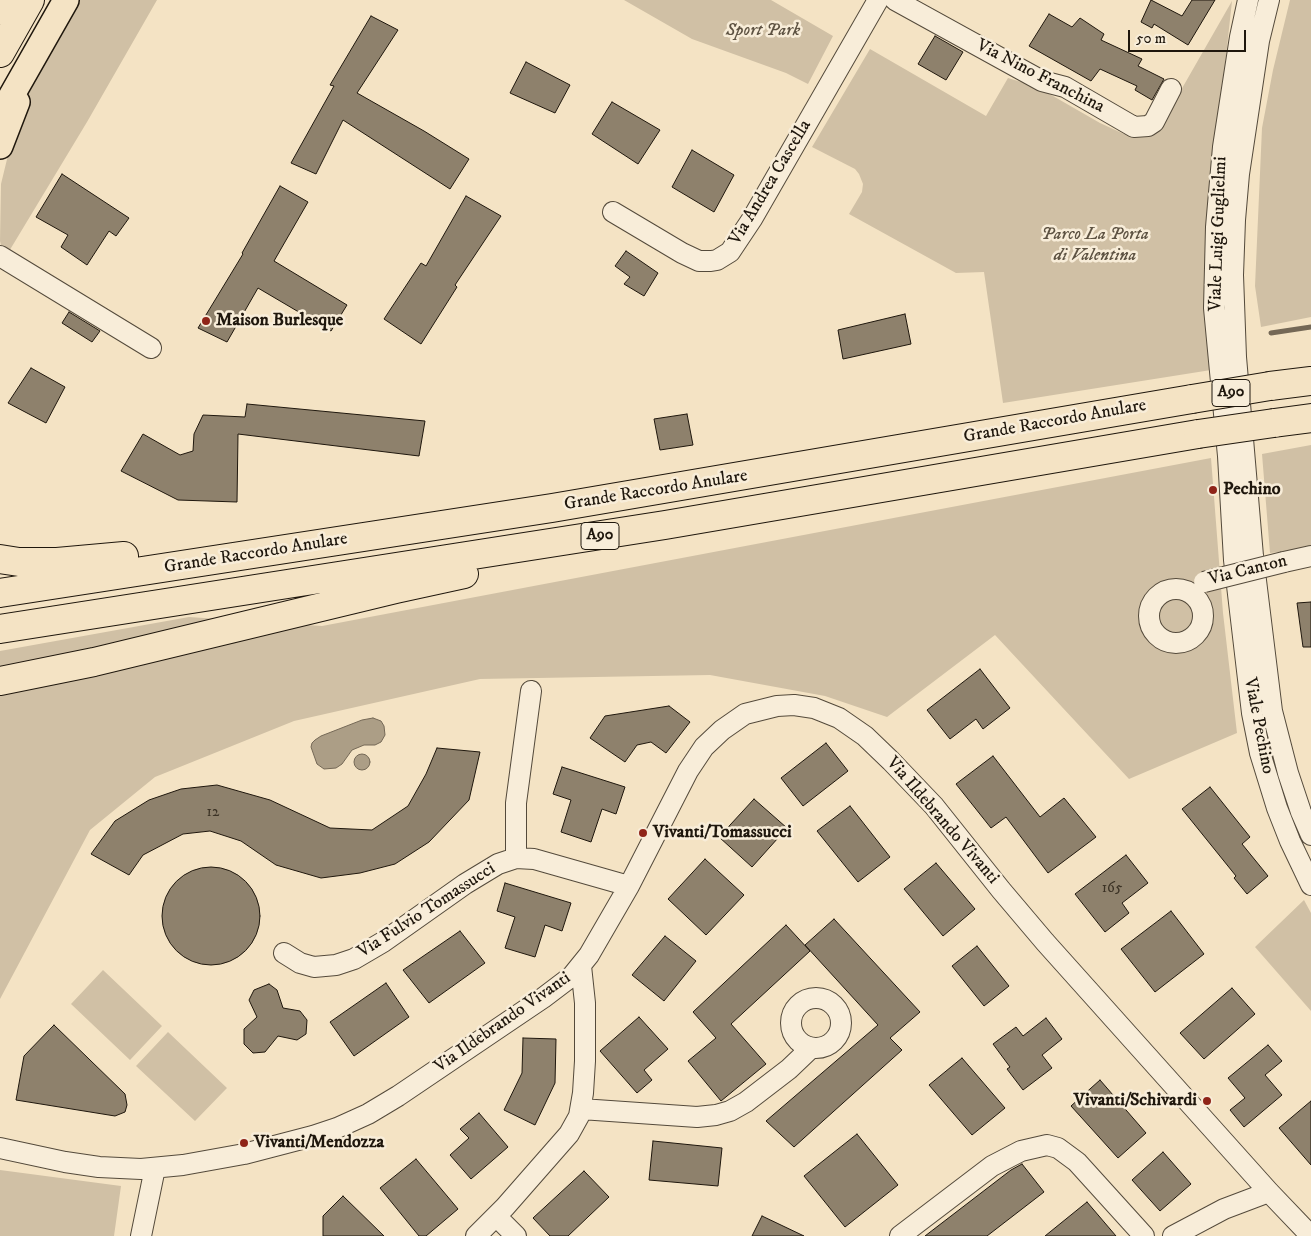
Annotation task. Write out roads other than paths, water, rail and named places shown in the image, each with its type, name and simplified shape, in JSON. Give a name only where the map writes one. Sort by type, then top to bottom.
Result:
[{"type":"highway","points":[[0,10],[6,0]]},
{"type":"highway","points":[[0,53],[30,0]]},
{"type":"highway","name":"Grande Raccordo Anulare","points":[[0,593],[751,475],[1192,399],[1311,381]]},
{"type":"highway","name":"Grande Raccordo Anulare","points":[[0,629],[666,525],[1198,434],[1311,418]]},
{"type":"highway","points":[[0,682],[94,662],[396,589],[550,556],[666,525]]},
{"type":"highway","points":[[0,559],[20,562],[57,562],[173,552],[260,553]]},
{"type":"main road","points":[[0,116],[66,0]]},
{"type":"main road","points":[[0,146],[37,53]]},
{"type":"street","name":"Via Andrea Cascella","points":[[613,212],[682,254],[699,260],[711,261],[730,252],[752,219],[878,0]]},
{"type":"street","name":"Via Nino Franchina","points":[[894,0],[1042,81],[1065,87],[1134,127],[1148,126],[1154,122],[1171,89]]},
{"type":"street","name":"Viale Luigi Guglielmi","points":[[1243,558],[1228,456],[1214,308],[1214,264],[1217,204],[1226,123],[1240,36],[1248,0]]},
{"type":"street","name":"Viale Luigi Guglielmi","points":[[1243,558],[1233,266],[1239,174],[1259,41],[1269,0]]},
{"type":"street","points":[[0,256],[151,348]]},
{"type":"street","name":"Via Canton","points":[[1186,590],[1204,582],[1311,556]]},
{"type":"street","name":"Viale Pechino","points":[[1243,558],[1265,661],[1277,733],[1294,794],[1311,836]]},
{"type":"street","name":"Viale Pechino","points":[[1243,558],[1252,713],[1257,741],[1277,808],[1311,885]]},
{"type":"street","points":[[516,858],[516,803],[532,691]]},
{"type":"street","name":"Via Ildebrando Vivanti","points":[[0,1148],[87,1165],[155,1168],[194,1164],[244,1154],[313,1136],[354,1121],[398,1096],[527,1009],[561,985],[581,966],[629,886],[688,771],[704,747],[716,734],[746,714],[777,706],[806,706],[832,715],[865,736],[915,786],[948,822],[1027,922],[1269,1192],[1311,1236]]},
{"type":"street","name":"Via Fulvio Tomassucci","points":[[284,953],[314,967],[336,965],[354,959],[392,936],[459,888],[498,864],[516,858],[534,859],[629,886]]},
{"type":"street","points":[[476,1236],[497,1217],[569,1134],[577,1121],[581,1109],[584,1084],[585,1051],[585,1003],[581,966]]},
{"type":"street","points":[[581,1109],[697,1117],[716,1115],[730,1111],[746,1102],[789,1069],[811,1048]]},
{"type":"street","points":[[900,1236],[992,1166],[1020,1151],[1047,1145],[1058,1148],[1077,1162],[1144,1236]]},
{"type":"street","points":[[141,1236],[155,1168]]},
{"type":"street","points":[[1173,1236],[1224,1209],[1269,1192]]},
{"type":"street","points":[[497,1217],[516,1236]]},
{"type":"waterway","points":[[1271,333],[1311,327]]},
{"type":"place","name":"Maison Burlesque","points":[[206,321]]},
{"type":"place","name":"Pechino","points":[[1213,490]]},
{"type":"place","name":"Vivanti/Tomassucci","points":[[643,833]]},
{"type":"place","name":"Vivanti/Schivardi","points":[[1207,1101]]},
{"type":"place","name":"Vivanti/Mendozza","points":[[244,1143]]},
{"type":"park label","name":"Sport Park","points":[[763,31]]},
{"type":"park label","name":"Parco La Porta di Valentina","points":[[1095,245]]}]
